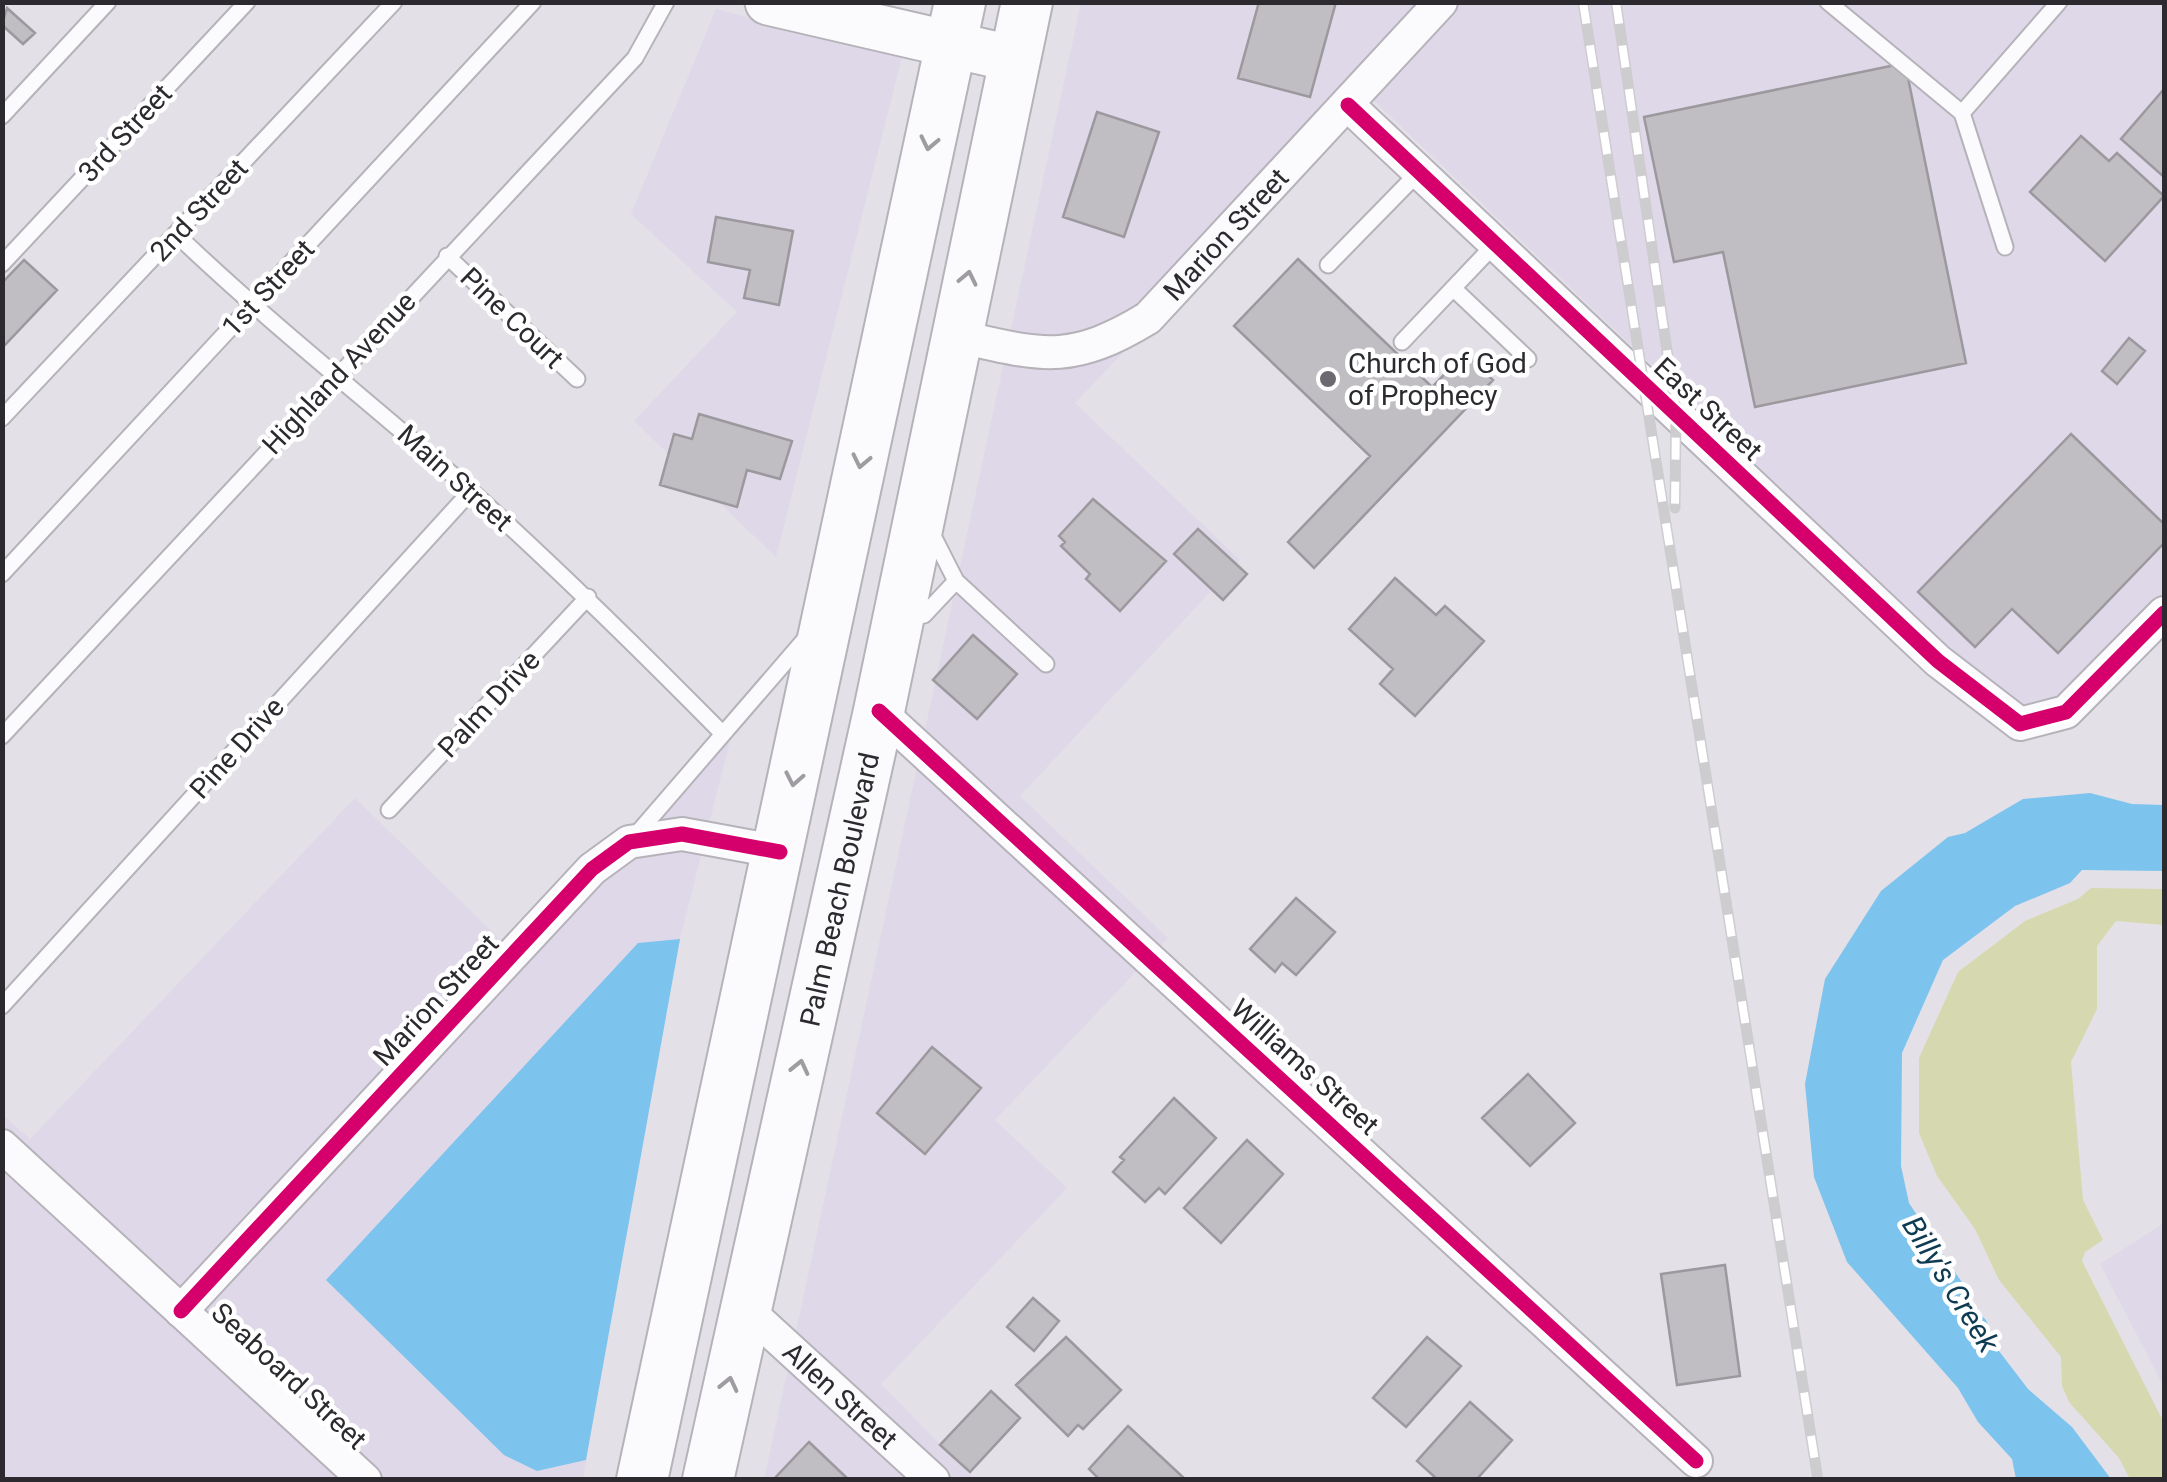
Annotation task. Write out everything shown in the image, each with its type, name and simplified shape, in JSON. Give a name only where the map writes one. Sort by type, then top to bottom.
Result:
[{"type":"main road","name":"Palm Beach Boulevard","points":[[708,1480],[898,619],[1026,2]]},
{"type":"main road","points":[[642,1480],[955,25]]},
{"type":"main road","points":[[711,1173],[725,1282],[746,1309]]},
{"type":"street","points":[[768,2],[955,25],[1014,60]]},
{"type":"street","name":"Marion Street","points":[[956,336],[1054,355],[1104,346],[1148,318],[1441,2]]},
{"type":"street","name":"East Street","points":[[1348,105],[1938,661],[2020,724],[2066,712],[2164,614]]},
{"type":"street","name":"Williams Street","points":[[878,711],[1696,1460]]},
{"type":"street","name":"Marion Street","points":[[182,1311],[592,869],[629,842],[682,834],[780,852]]},
{"type":"street","name":"Seaboard Street","points":[[2,1146],[365,1480]]},
{"type":"street","name":"Allen Street","points":[[746,1309],[933,1480]]},
{"type":"lane","points":[[2,116],[108,2]]},
{"type":"lane","name":"3rd Street","points":[[2,264],[246,2]]},
{"type":"lane","name":"2nd Street","points":[[2,418],[394,2]]},
{"type":"lane","name":"1st Street","points":[[2,574],[533,2]]},
{"type":"lane","name":"Highland Avenue","points":[[2,736],[635,58],[666,2]]},
{"type":"lane","points":[[1828,2],[1962,113],[2005,247]]},
{"type":"lane","points":[[1962,113],[2059,2]]},
{"type":"lane","points":[[1328,265],[1419,172]]},
{"type":"lane","name":"Main Street","points":[[176,234],[251,306],[338,375],[588,597],[723,734]]},
{"type":"lane","points":[[1402,342],[1496,244]]},
{"type":"lane","name":"Pine Court","points":[[448,256],[577,379]]},
{"type":"lane","points":[[1453,288],[1528,359]]},
{"type":"lane","name":"Pine Drive","points":[[2,1006],[471,491]]},
{"type":"lane","points":[[919,514],[940,544],[956,582],[1046,664]]},
{"type":"lane","points":[[898,619],[924,615],[956,582]]},
{"type":"lane","name":"Palm Drive","points":[[389,810],[588,597]]},
{"type":"lane","points":[[629,842],[828,613]]},
{"type":"shaded area","points":[[1081,3],[2164,3],[2164,121],[2139,146],[2164,170],[2164,609],[2043,737],[1368,95],[1075,403],[1240,560],[1020,796],[1168,938],[995,1120],[1067,1188],[881,1384],[974,1479],[764,1480]]},
{"type":"shaded area","points":[[716,9],[902,57],[776,557],[634,421],[737,312],[631,214]]},
{"type":"shaded area","points":[[734,725],[680,939],[638,943],[537,1471],[586,1460],[583,1479],[3,1479],[2,1114],[30,1139],[355,798],[515,954]]},
{"type":"shaded area","points":[[2164,1223],[2164,1387],[2100,1264]]},
{"type":"green space","points":[[2091,888],[2164,889],[2164,925],[2116,921],[2097,946],[2097,1009],[2071,1062],[2083,1200],[2103,1240],[2085,1252],[2082,1261],[2164,1423],[2164,1479],[2130,1479],[2119,1458],[2069,1402],[2062,1386],[2061,1357],[1999,1280],[1975,1229],[1937,1176],[1919,1133],[1919,1058],[1958,972],[2025,921],[2078,899]]},
{"type":"water","name":"Billy's Creek","points":[[2090,793],[2132,804],[2164,805],[2164,871],[2082,870],[2070,883],[2015,906],[1943,960],[1902,1053],[1901,1166],[1909,1203],[1963,1284],[1974,1308],[1986,1320],[1999,1351],[2028,1389],[2072,1427],[2111,1479],[2016,1479],[2012,1459],[1978,1422],[1958,1388],[1847,1262],[1814,1177],[1805,1084],[1825,979],[1881,891],[1948,837],[1965,833],[2023,799]]},
{"type":"water","points":[[680,939],[586,1460],[537,1471],[504,1455],[326,1280],[638,943]]},
{"type":"building","points":[[1259,2],[1336,2],[1310,97],[1238,78]]},
{"type":"building","points":[[7,8],[35,33],[23,44],[2,25]]},
{"type":"building","points":[[1905,63],[1966,363],[1755,407],[1723,252],[1674,262],[1644,117]]},
{"type":"building","points":[[2164,89],[2164,177],[2121,139]]},
{"type":"building","points":[[1097,112],[1159,132],[1124,237],[1063,217]]},
{"type":"building","points":[[2081,136],[2109,161],[2117,153],[2164,196],[2105,261],[2030,192]]},
{"type":"building","points":[[716,217],[793,231],[779,305],[744,298],[750,270],[708,262]]},
{"type":"building","points":[[1298,259],[1432,387],[1465,353],[1493,380],[1314,568],[1288,542],[1370,456],[1234,326]]},
{"type":"building","points":[[24,260],[57,290],[2,348],[2,283]]},
{"type":"building","points":[[2129,338],[2145,351],[2117,384],[2102,371]]},
{"type":"building","points":[[699,414],[792,441],[780,479],[747,470],[737,507],[660,485],[674,434],[692,439]]},
{"type":"building","points":[[2071,434],[2164,524],[2164,543],[2058,653],[2012,609],[1975,647],[1918,592]]},
{"type":"building","points":[[1093,499],[1166,561],[1120,611],[1086,579],[1090,574],[1061,546],[1065,542],[1059,536]]},
{"type":"building","points":[[1198,529],[1247,574],[1223,600],[1174,554]]},
{"type":"building","points":[[1395,578],[1436,615],[1445,606],[1484,641],[1415,716],[1380,684],[1393,669],[1349,629]]},
{"type":"building","points":[[973,635],[1017,674],[977,719],[933,680]]},
{"type":"building","points":[[1296,898],[1335,932],[1296,975],[1282,963],[1275,972],[1250,949]]},
{"type":"building","points":[[932,1047],[981,1088],[925,1154],[877,1113]]},
{"type":"building","points":[[1528,1074],[1575,1123],[1530,1166],[1482,1118]]},
{"type":"building","points":[[1174,1098],[1216,1138],[1165,1194],[1159,1188],[1145,1202],[1113,1172],[1124,1160],[1120,1157]]},
{"type":"building","points":[[1247,1140],[1283,1174],[1221,1243],[1184,1208]]},
{"type":"building","points":[[1725,1265],[1740,1376],[1677,1385],[1661,1274]]},
{"type":"building","points":[[1033,1298],[1059,1321],[1034,1351],[1007,1327]]},
{"type":"building","points":[[1066,1337],[1121,1390],[1083,1429],[1078,1425],[1068,1436],[1016,1385]]},
{"type":"building","points":[[1427,1337],[1461,1366],[1406,1427],[1373,1398]]},
{"type":"building","points":[[991,1391],[1020,1418],[970,1472],[940,1445]]},
{"type":"building","points":[[1470,1402],[1512,1440],[1476,1480],[1438,1480],[1417,1461]]},
{"type":"building","points":[[1128,1426],[1186,1480],[1100,1480],[1089,1469]]},
{"type":"building","points":[[809,1442],[849,1480],[773,1480]]},
{"type":"railway","points":[[1583,2],[1818,1480]]},
{"type":"railway","points":[[1616,2],[1676,412],[1675,508]]},
{"type":"cycle path","points":[[1348,105],[1938,661],[2020,724],[2066,712],[2164,613]]},
{"type":"cycle path","points":[[879,711],[1696,1461]]},
{"type":"cycle path","points":[[181,1311],[592,869],[629,842],[682,834],[780,852]]},
{"type":"place","name":"Church of God of Prophecy","points":[[1328,379]]}]
